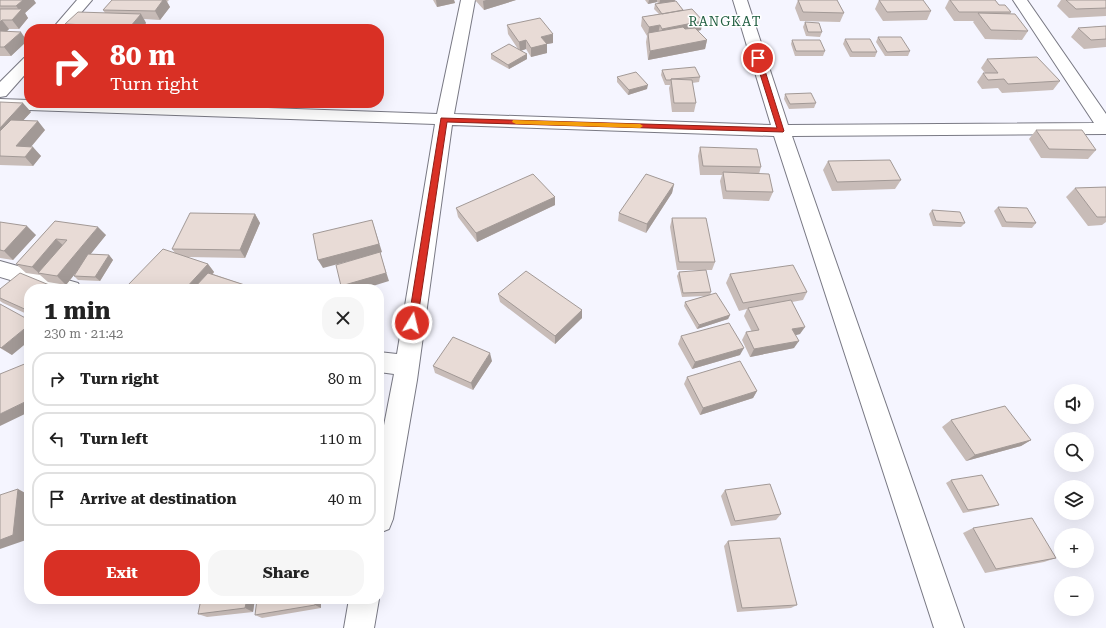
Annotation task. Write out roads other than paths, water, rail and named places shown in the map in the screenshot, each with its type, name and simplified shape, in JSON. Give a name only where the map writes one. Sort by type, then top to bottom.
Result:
[{"type":"street","points":[[63,24],[85,0]]},
{"type":"street","points":[[384,490],[406,364],[444,120],[468,0]]},
{"type":"street","points":[[740,0],[781,131],[949,628]]},
{"type":"street","points":[[1020,0],[1103,128],[1106,146]]},
{"type":"street","points":[[0,92],[24,66]]},
{"type":"street","points":[[0,104],[24,105]]},
{"type":"street","points":[[111,108],[781,131],[1103,128]]},
{"type":"street","points":[[0,269],[52,284]]},
{"type":"street","points":[[384,362],[406,364]]},
{"type":"street","points":[[359,628],[363,604]]},
{"type":"district","name":"RANGKAT","points":[[725,21]]}]
